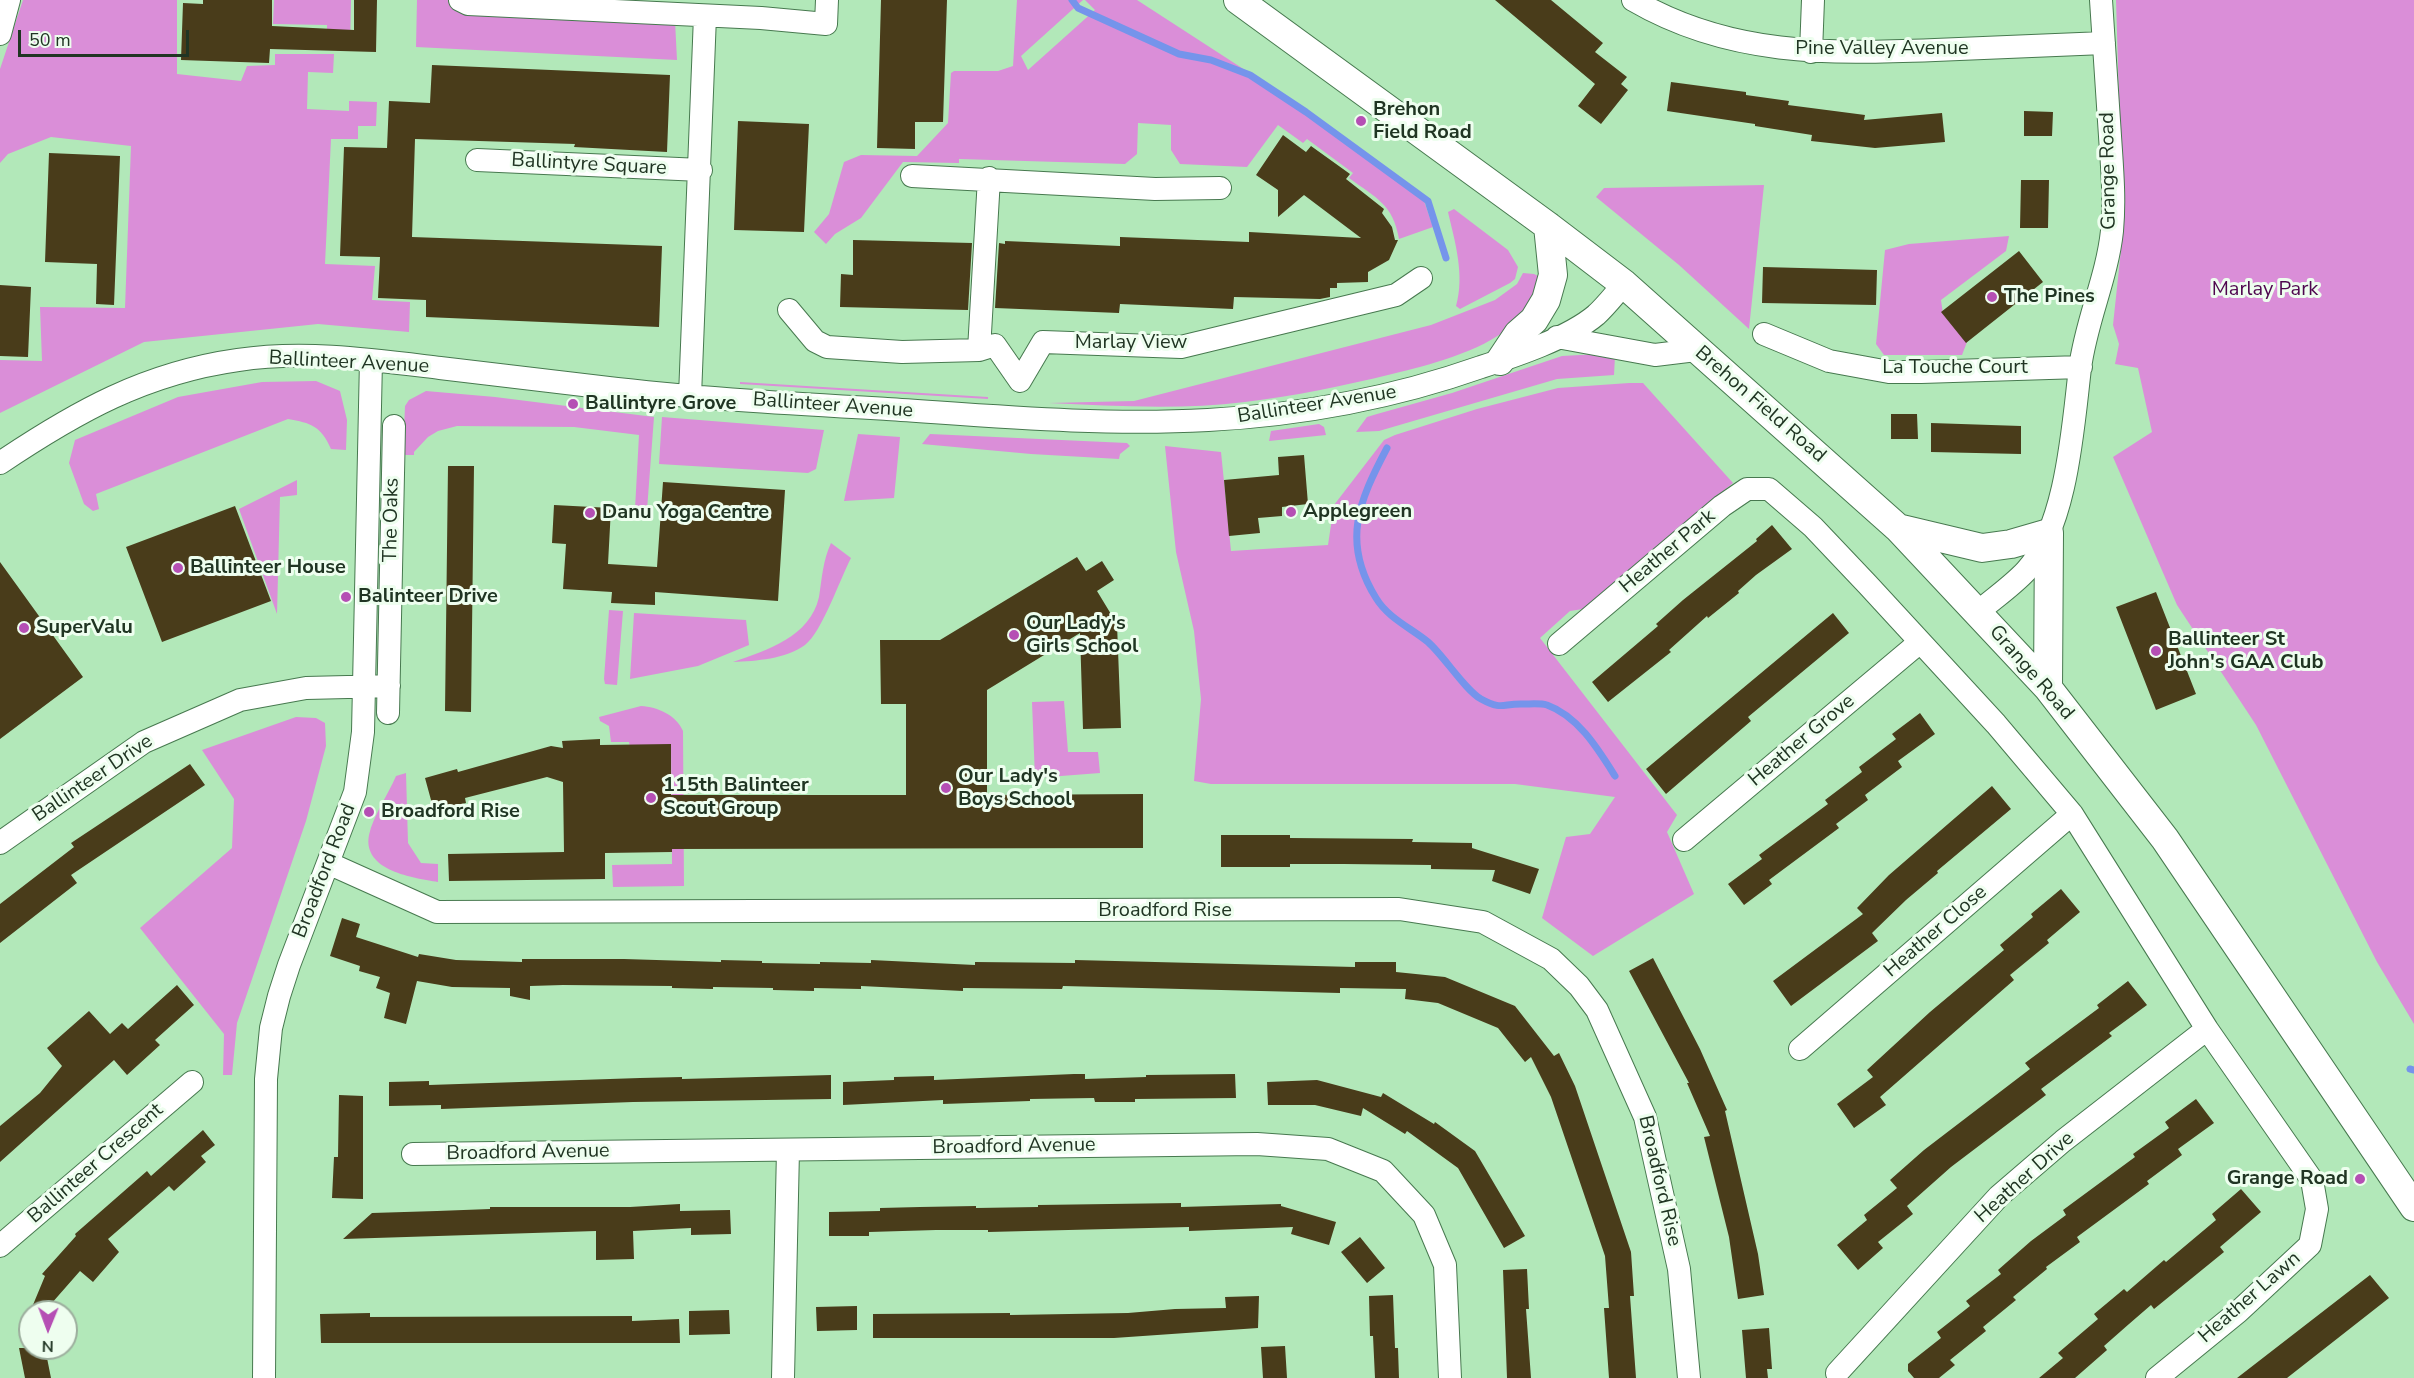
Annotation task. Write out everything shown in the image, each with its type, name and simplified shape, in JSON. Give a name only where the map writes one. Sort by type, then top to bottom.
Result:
[{"type":"main road","name":"Brehon Field Road","points":[[1238,0],[1624,284],[1898,528],[1978,612]]},
{"type":"main road","points":[[1500,361],[1518,334],[1534,320],[1546,300],[1553,275],[1548,226]]},
{"type":"main road","points":[[1898,528],[1982,548],[2011,544],[2049,533],[2048,688]]},
{"type":"main road","name":"Grange Road","points":[[1978,612],[2048,688],[2165,839],[2414,1207]]},
{"type":"street","points":[[0,33],[9,0]]},
{"type":"street","points":[[460,0],[468,4],[581,5],[826,24],[827,0]]},
{"type":"street","name":"Pine Valley Avenue","points":[[1633,0],[1676,21],[1719,36],[1811,52],[2104,43]]},
{"type":"street","points":[[1811,52],[1813,0]]},
{"type":"street","name":"Grange Road","points":[[1978,612],[2026,571],[2039,553],[2049,533],[2071,443],[2078,404],[2080,367],[2112,231],[2112,180],[2101,0]]},
{"type":"street","points":[[690,396],[701,170],[705,16]]},
{"type":"street","name":"Ballintyre Square","points":[[477,160],[701,170]]},
{"type":"street","points":[[912,176],[989,178],[1155,189],[1220,188]]},
{"type":"street","points":[[980,350],[989,178]]},
{"type":"street","name":"Marlay View","points":[[1020,381],[1043,342],[1181,347],[1396,295],[1421,279]]},
{"type":"street","name":"Ballinteer Avenue","points":[[0,463],[79,413],[117,393],[164,376],[207,365],[273,356],[371,360],[690,396],[1018,418],[1161,422],[1248,417],[1292,412],[1416,388],[1500,361],[1576,330],[1593,317],[1624,284]]},
{"type":"street","points":[[789,310],[815,341],[827,346],[902,352],[980,350],[994,345],[1020,381],[1018,418]]},
{"type":"street","name":"La Touche Court","points":[[1764,334],[1830,361],[1889,372],[2080,367]]},
{"type":"street","points":[[1557,337],[1655,355],[1696,350]]},
{"type":"street","name":"Broadford Road","points":[[264,1378],[268,1053],[279,996],[355,792],[363,732],[371,360]]},
{"type":"street","name":"The Oaks","points":[[388,713],[394,426]]},
{"type":"street","name":"The Oaks","points":[[368,462],[393,463]]},
{"type":"street","name":"Heather Park","points":[[1558,644],[1707,519],[1747,489],[1769,489],[1829,544],[1996,724],[2072,813],[2207,1029],[2312,1180],[2318,1209]]},
{"type":"street","name":"Heather Grove","points":[[1684,840],[1920,642]]},
{"type":"street","points":[[364,686],[389,686]]},
{"type":"street","name":"Ballinteer Drive","points":[[0,843],[144,742],[240,700],[306,688],[364,686]]},
{"type":"street","name":"Heather Close","points":[[1800,1048],[2072,813]]},
{"type":"street","name":"Broadford Rise","points":[[328,863],[437,912],[1400,909],[1483,922],[1551,959],[1579,986],[1602,1020],[1645,1117],[1679,1269],[1689,1378]]},
{"type":"street","name":"Heather Drive","points":[[1837,1373],[2000,1196],[2063,1141],[2207,1029]]},
{"type":"street","name":"Ballinteer Crescent","points":[[0,1246],[192,1082]]},
{"type":"street","name":"Broadford Avenue","points":[[413,1155],[1257,1144],[1328,1149],[1383,1172],[1424,1215],[1445,1265],[1450,1378]]},
{"type":"street","points":[[783,1378],[788,1150]]},
{"type":"street","name":"Heather Lawn","points":[[2161,1377],[2238,1312],[2310,1245],[2318,1209]]},
{"type":"green space","points":[[23,0],[177,0],[177,74],[241,81],[247,66],[275,65],[275,54],[334,54],[333,73],[308,72],[307,109],[349,111],[349,101],[377,102],[376,126],[358,126],[358,139],[331,139],[325,264],[375,266],[372,300],[410,302],[409,332],[318,324],[144,342],[0,413],[0,360],[42,361],[40,307],[125,308],[131,146],[51,137],[8,154],[0,163],[0,69]]},
{"type":"green space","points":[[274,0],[351,0],[350,49],[327,50],[327,25],[273,24]]},
{"type":"green space","points":[[417,0],[576,0],[675,21],[677,60],[416,47]]},
{"type":"green space","points":[[1017,0],[1083,0],[1021,56],[1028,70],[1095,10],[1085,0],[1137,0],[1299,105],[1422,195],[1433,227],[1399,239],[1388,210],[1375,197],[1349,178],[1353,173],[1307,139],[1303,143],[1278,125],[1247,167],[1180,164],[1171,150],[1171,125],[1138,123],[1137,154],[1125,164],[959,159],[959,163],[903,162],[861,218],[835,234],[826,244],[814,232],[829,214],[844,162],[861,155],[917,156],[948,123],[951,73],[954,71],[998,71],[1013,66]]},
{"type":"green space","name":"Marlay Park","points":[[2116,0],[2414,0],[2414,1024],[2377,962],[2256,725],[2177,605],[2113,457],[2152,432],[2138,368],[2115,364],[2119,344],[2113,325],[2123,231]]},
{"type":"green space","points":[[1764,185],[1749,329],[1679,265],[1596,197],[1604,188]]},
{"type":"green space","points":[[1454,209],[1508,250],[1518,267],[1515,279],[1510,283],[1460,309],[1456,306],[1460,282],[1458,259],[1448,212]]},
{"type":"green space","points":[[2009,236],[2006,251],[1941,300],[1943,314],[1967,342],[1962,355],[1884,355],[1876,344],[1885,250],[1909,244]]},
{"type":"green space","points":[[1523,273],[1540,277],[1528,304],[1510,327],[1484,344],[1422,366],[1264,400],[1196,406],[1147,407],[1049,403],[1134,401],[1431,325],[1495,300],[1517,284]]},
{"type":"green space","points":[[1599,354],[1615,356],[1614,375],[1557,379],[1379,431],[1356,432],[1367,417],[1452,393],[1562,356]]},
{"type":"green space","points":[[316,381],[340,391],[347,420],[346,450],[331,449],[319,430],[303,422],[288,419],[96,494],[99,509],[93,511],[84,504],[69,463],[75,440],[178,397],[262,382]]},
{"type":"green space","points":[[740,382],[988,397],[988,399],[740,384]]},
{"type":"green space","points":[[1643,383],[1733,483],[1583,609],[1570,611],[1540,638],[1677,815],[1667,832],[1694,894],[1593,956],[1542,918],[1566,837],[1590,834],[1615,797],[1515,784],[1211,784],[1194,781],[1201,699],[1194,631],[1176,552],[1165,446],[1221,452],[1231,551],[1328,545],[1334,505],[1384,440],[1477,409],[1558,388]]},
{"type":"green space","points":[[426,391],[495,397],[654,417],[647,510],[635,509],[639,435],[574,427],[457,426],[438,431],[428,437],[414,452],[414,455],[403,455],[405,406],[409,400]]},
{"type":"green space","points":[[662,417],[824,430],[816,469],[808,473],[659,464]]},
{"type":"green space","points":[[1319,424],[1324,427],[1326,435],[1269,441],[1271,431]]},
{"type":"green space","points":[[858,434],[900,437],[894,498],[844,501]]},
{"type":"green space","points":[[930,434],[1127,443],[1130,446],[1120,454],[1119,459],[1031,454],[922,444]]},
{"type":"green space","points":[[297,480],[297,495],[280,497],[277,614],[239,509]]},
{"type":"green space","points":[[831,543],[851,558],[818,629],[811,638],[797,650],[780,656],[733,662],[773,647],[797,632],[807,622],[819,597],[824,563]]},
{"type":"green space","points":[[609,610],[623,611],[617,685],[605,684],[604,679]]},
{"type":"green space","points":[[634,613],[746,620],[749,645],[698,666],[630,679]]},
{"type":"green space","points":[[1064,701],[1068,752],[1098,752],[1100,773],[1035,778],[1032,702]]},
{"type":"green space","points":[[641,706],[666,713],[676,720],[683,731],[684,886],[613,887],[612,865],[672,864],[671,747],[630,747],[629,742],[611,742],[609,726],[600,721],[599,717]]},
{"type":"green space","points":[[296,717],[316,718],[325,723],[326,746],[306,821],[237,1023],[232,1075],[223,1075],[224,1034],[140,928],[232,848],[234,799],[202,750]]},
{"type":"green space","points":[[406,773],[408,843],[421,863],[438,864],[438,882],[404,875],[381,865],[373,857],[369,847],[369,835],[377,813],[396,776]]},
{"type":"building","points":[[203,0],[272,0],[272,26],[354,30],[354,0],[377,0],[376,52],[270,49],[269,63],[181,60],[183,3],[203,4]]},
{"type":"building","points":[[881,0],[947,0],[943,122],[915,122],[915,149],[877,148]]},
{"type":"building","points":[[1495,0],[1551,0],[1603,43],[1595,52],[1627,77],[1621,84],[1628,90],[1601,124],[1578,106],[1595,84]]},
{"type":"building","points":[[432,65],[670,75],[667,152],[574,147],[575,144],[415,139],[412,237],[662,246],[659,327],[426,317],[426,300],[378,298],[380,257],[340,256],[344,147],[387,148],[389,101],[430,103]]},
{"type":"building","points":[[1671,82],[1746,92],[1746,95],[1789,101],[1788,105],[1865,115],[1864,120],[1942,113],[1945,142],[1875,148],[1811,141],[1812,135],[1667,111]]},
{"type":"building","points":[[2024,111],[2053,112],[2052,136],[2024,136]]},
{"type":"building","points":[[738,121],[809,124],[804,232],[734,230]]},
{"type":"building","points":[[1283,135],[1306,152],[1311,146],[1350,174],[1346,179],[1384,209],[1382,213],[1392,227],[1395,240],[1398,240],[1389,260],[1368,272],[1368,282],[1337,283],[1337,288],[1330,288],[1330,297],[1320,299],[1234,297],[1233,309],[1120,304],[1119,313],[995,308],[999,243],[1005,244],[1005,241],[1120,246],[1120,237],[1249,242],[1249,232],[1361,238],[1304,195],[1278,217],[1278,190],[1256,175]]},
{"type":"building","points":[[49,153],[120,156],[114,305],[96,304],[97,264],[45,262]]},
{"type":"building","points":[[2021,180],[2049,180],[2048,228],[2020,228]]},
{"type":"building","points":[[853,240],[972,243],[968,310],[840,307],[841,274],[853,275]]},
{"type":"building","name":"The Pines","points":[[2019,251],[2043,282],[1966,343],[1941,312]]},
{"type":"building","points":[[1763,267],[1877,270],[1876,305],[1762,303]]},
{"type":"building","points":[[0,285],[31,287],[28,357],[0,356]]},
{"type":"building","points":[[1891,414],[1917,414],[1918,439],[1891,439]]},
{"type":"building","points":[[1931,423],[2021,426],[2021,454],[1931,452]]},
{"type":"building","points":[[1304,455],[1308,504],[1282,507],[1282,516],[1258,518],[1260,533],[1229,536],[1224,480],[1279,475],[1278,457]]},
{"type":"building","points":[[448,466],[474,466],[471,712],[445,711]]},
{"type":"building","points":[[663,482],[785,490],[778,601],[655,592],[655,605],[611,603],[612,592],[563,589],[566,544],[552,543],[554,505],[611,508],[608,564],[657,567]]},
{"type":"building","points":[[235,506],[271,601],[162,642],[126,547]]},
{"type":"building","points":[[1772,525],[1792,549],[1756,575],[1738,591],[1739,593],[1708,618],[1707,616],[1669,650],[1671,652],[1608,702],[1592,682],[1658,626],[1656,624],[1683,600],[1757,541],[1756,539]]},
{"type":"building","points":[[1077,557],[1086,571],[1102,561],[1114,580],[1097,591],[1117,624],[1121,728],[1083,729],[1080,633],[987,690],[987,795],[1143,794],[1143,848],[672,849],[672,852],[605,853],[605,879],[449,881],[448,854],[564,852],[563,782],[547,777],[465,798],[466,803],[434,811],[425,778],[457,769],[458,772],[551,746],[563,748],[562,741],[600,739],[600,745],[671,744],[671,795],[906,795],[906,704],[881,704],[880,640],[940,640]]},
{"type":"building","name":"SuperValu","points":[[0,562],[83,677],[0,739]]},
{"type":"building","name":"Ballinteer St John's GAA Club","points":[[2156,592],[2196,694],[2156,710],[2116,607]]},
{"type":"building","points":[[1833,613],[1849,633],[1748,717],[1751,721],[1666,794],[1646,769]]},
{"type":"building","points":[[1920,713],[1935,734],[1898,761],[1902,767],[1865,795],[1868,800],[1836,824],[1839,828],[1769,880],[1772,884],[1744,905],[1728,884],[1762,859],[1759,855],[1828,804],[1825,800],[1862,772],[1859,767],[1896,739],[1892,734]]},
{"type":"building","points":[[190,764],[205,785],[71,875],[77,883],[0,943],[0,904],[74,847],[71,843]]},
{"type":"building","points":[[1992,786],[2011,809],[1937,871],[1938,873],[1872,933],[1878,941],[1791,1006],[1773,981],[1863,914],[1857,908],[1889,875]]},
{"type":"building","points":[[1221,835],[1290,835],[1290,838],[1413,839],[1412,842],[1472,843],[1472,848],[1539,869],[1530,894],[1492,881],[1495,870],[1431,869],[1431,865],[1344,864],[1221,867]]},
{"type":"building","points":[[2061,889],[2080,912],[2047,940],[2049,943],[2010,975],[2014,980],[1880,1097],[1886,1105],[1854,1128],[1837,1104],[1873,1077],[1867,1070],[1930,1012],[2004,950],[2000,945],[2033,917],[2031,914]]},
{"type":"building","points":[[342,918],[360,924],[356,937],[418,957],[419,954],[456,960],[522,962],[522,959],[624,959],[721,962],[721,960],[820,964],[820,962],[871,963],[871,960],[975,965],[975,962],[1075,963],[1075,960],[1355,967],[1355,962],[1396,962],[1396,972],[1445,977],[1515,1006],[1554,1056],[1559,1053],[1575,1086],[1631,1252],[1634,1296],[1630,1296],[1636,1378],[1609,1378],[1604,1308],[1609,1308],[1605,1256],[1551,1097],[1531,1057],[1525,1062],[1498,1028],[1438,1003],[1405,999],[1406,989],[1340,988],[1340,993],[1063,986],[1062,989],[963,988],[963,991],[861,986],[861,989],[814,988],[814,991],[773,990],[773,988],[713,987],[713,989],[672,988],[672,986],[563,985],[530,986],[530,1000],[510,996],[510,988],[452,987],[417,981],[406,1024],[384,1018],[390,993],[376,988],[380,977],[359,971],[360,966],[330,956]]},
{"type":"building","points":[[1653,958],[1700,1049],[1727,1110],[1725,1111],[1758,1254],[1764,1295],[1738,1299],[1729,1237],[1704,1137],[1710,1136],[1687,1083],[1689,1083],[1629,971]]},
{"type":"building","points":[[2128,981],[2147,1005],[2109,1033],[2112,1036],[2041,1089],[2046,1095],[1951,1167],[1907,1206],[1913,1214],[1878,1242],[1883,1248],[1858,1270],[1837,1245],[1867,1220],[1864,1215],[1897,1188],[1890,1180],[1924,1150],[2030,1069],[2025,1063],[2099,1008],[2097,1005]]},
{"type":"building","points":[[177,985],[194,1005],[155,1040],[160,1045],[127,1075],[114,1060],[0,1162],[0,1126],[40,1093],[62,1066],[47,1048],[89,1011],[110,1034],[122,1023],[128,1029]]},
{"type":"building","points":[[1085,1074],[1085,1079],[1146,1077],[1146,1075],[1235,1074],[1236,1098],[1135,1099],[1135,1102],[1095,1102],[1094,1098],[1030,1099],[1030,1101],[943,1104],[943,1100],[843,1105],[843,1082],[894,1080],[894,1077],[934,1076],[934,1080]]},
{"type":"building","points":[[831,1075],[831,1099],[633,1102],[441,1109],[441,1105],[389,1106],[389,1082],[429,1081],[429,1085]]},
{"type":"building","points":[[1317,1080],[1381,1097],[1383,1093],[1434,1124],[1435,1122],[1475,1151],[1525,1236],[1504,1248],[1458,1168],[1407,1131],[1405,1134],[1363,1108],[1361,1116],[1315,1105],[1268,1105],[1267,1082]]},
{"type":"building","points":[[339,1095],[363,1096],[363,1199],[332,1198],[334,1157],[338,1157]]},
{"type":"building","points":[[2196,1099],[2214,1123],[2178,1149],[2182,1155],[2147,1181],[2149,1184],[2077,1237],[2080,1242],[2046,1267],[2047,1269],[2013,1297],[2016,1300],[1983,1327],[1986,1331],[1950,1360],[1955,1365],[1939,1378],[1914,1378],[1908,1371],[1908,1364],[1941,1338],[1937,1332],[1970,1306],[1966,1301],[2001,1274],[1998,1270],[2031,1241],[2066,1215],[2063,1210],[2135,1157],[2133,1154],[2169,1128],[2165,1122]]},
{"type":"building","points":[[203,1130],[215,1145],[201,1156],[206,1162],[174,1191],[169,1186],[108,1239],[119,1252],[93,1282],[80,1271],[55,1300],[35,1300],[45,1276],[42,1274],[76,1236],[75,1234],[147,1171],[151,1176]]},
{"type":"building","points":[[2241,1189],[2261,1212],[2220,1247],[2224,1252],[2154,1309],[2151,1305],[2104,1346],[2107,1350],[2075,1378],[2039,1378],[2063,1358],[2058,1353],[2098,1319],[2094,1314],[2124,1289],[2127,1292],[2164,1260],[2166,1262],[2216,1220],[2212,1214]]},
{"type":"building","points":[[1181,1203],[1181,1207],[1281,1204],[1281,1206],[1336,1222],[1329,1245],[1291,1234],[1293,1227],[1189,1231],[1189,1227],[988,1232],[988,1230],[936,1230],[869,1232],[869,1236],[829,1236],[829,1212],[880,1211],[880,1208]]},
{"type":"building","points":[[680,1204],[680,1211],[730,1210],[731,1234],[691,1235],[691,1228],[633,1231],[634,1259],[596,1260],[596,1231],[343,1239],[372,1213],[490,1209],[490,1207],[630,1207]]},
{"type":"building","points":[[1360,1237],[1385,1268],[1367,1283],[1341,1252]]},
{"type":"building","points":[[1527,1269],[1529,1309],[1526,1309],[1531,1378],[1507,1378],[1503,1270]]},
{"type":"building","points":[[2370,1275],[2389,1298],[2287,1378],[2237,1378]]},
{"type":"building","points":[[1393,1295],[1395,1348],[1398,1348],[1399,1378],[1375,1378],[1373,1336],[1370,1336],[1369,1296]]},
{"type":"building","points":[[1259,1296],[1258,1328],[1114,1338],[873,1338],[873,1314],[1128,1313],[1226,1308],[1225,1297]]},
{"type":"building","points":[[857,1306],[857,1330],[817,1331],[816,1307]]},
{"type":"building","points":[[729,1310],[730,1334],[689,1335],[689,1311]]},
{"type":"building","points":[[370,1313],[370,1317],[632,1316],[632,1321],[679,1319],[680,1343],[321,1343],[320,1314]]},
{"type":"building","points":[[1769,1328],[1772,1369],[1767,1369],[1768,1378],[1746,1378],[1742,1330]]},
{"type":"building","points":[[1285,1346],[1287,1378],[1263,1378],[1261,1347]]},
{"type":"building","points":[[21,1360],[47,1360],[51,1378],[25,1378]]},
{"type":"waterway","points":[[1072,0],[1078,8],[1179,54],[1211,60],[1250,75],[1306,112],[1428,201],[1446,258]]},
{"type":"waterway","points":[[1387,448],[1369,486],[1358,522],[1359,558],[1365,578],[1376,598],[1393,617],[1428,642],[1468,688],[1481,699],[1498,706],[1544,704],[1568,717],[1586,734],[1615,776]]},
{"type":"waterway","points":[[2410,1069],[2414,1070]]},
{"type":"place","name":"Brehon Field Road","points":[[1361,121]]},
{"type":"place","name":"The Pines","points":[[1992,297]]},
{"type":"place","name":"Ballintyre Grove","points":[[573,404]]},
{"type":"place","name":"Applegreen","points":[[1291,512]]},
{"type":"place","name":"Danu Yoga Centre","points":[[590,513]]},
{"type":"place","name":"Ballinteer House","points":[[178,568]]},
{"type":"place","name":"Balinteer Drive","points":[[346,597]]},
{"type":"place","name":"SuperValu","points":[[24,628]]},
{"type":"place","name":"Our Lady's Girls School","points":[[1014,635]]},
{"type":"place","name":"Ballinteer St John's GAA Club","points":[[2156,651]]},
{"type":"place","name":"Our Lady's Boys School","points":[[946,788]]},
{"type":"place","name":"115th Balinteer Scout Group","points":[[651,798]]},
{"type":"place","name":"Broadford Rise","points":[[369,812]]},
{"type":"place","name":"Grange Road","points":[[2360,1179]]}]
